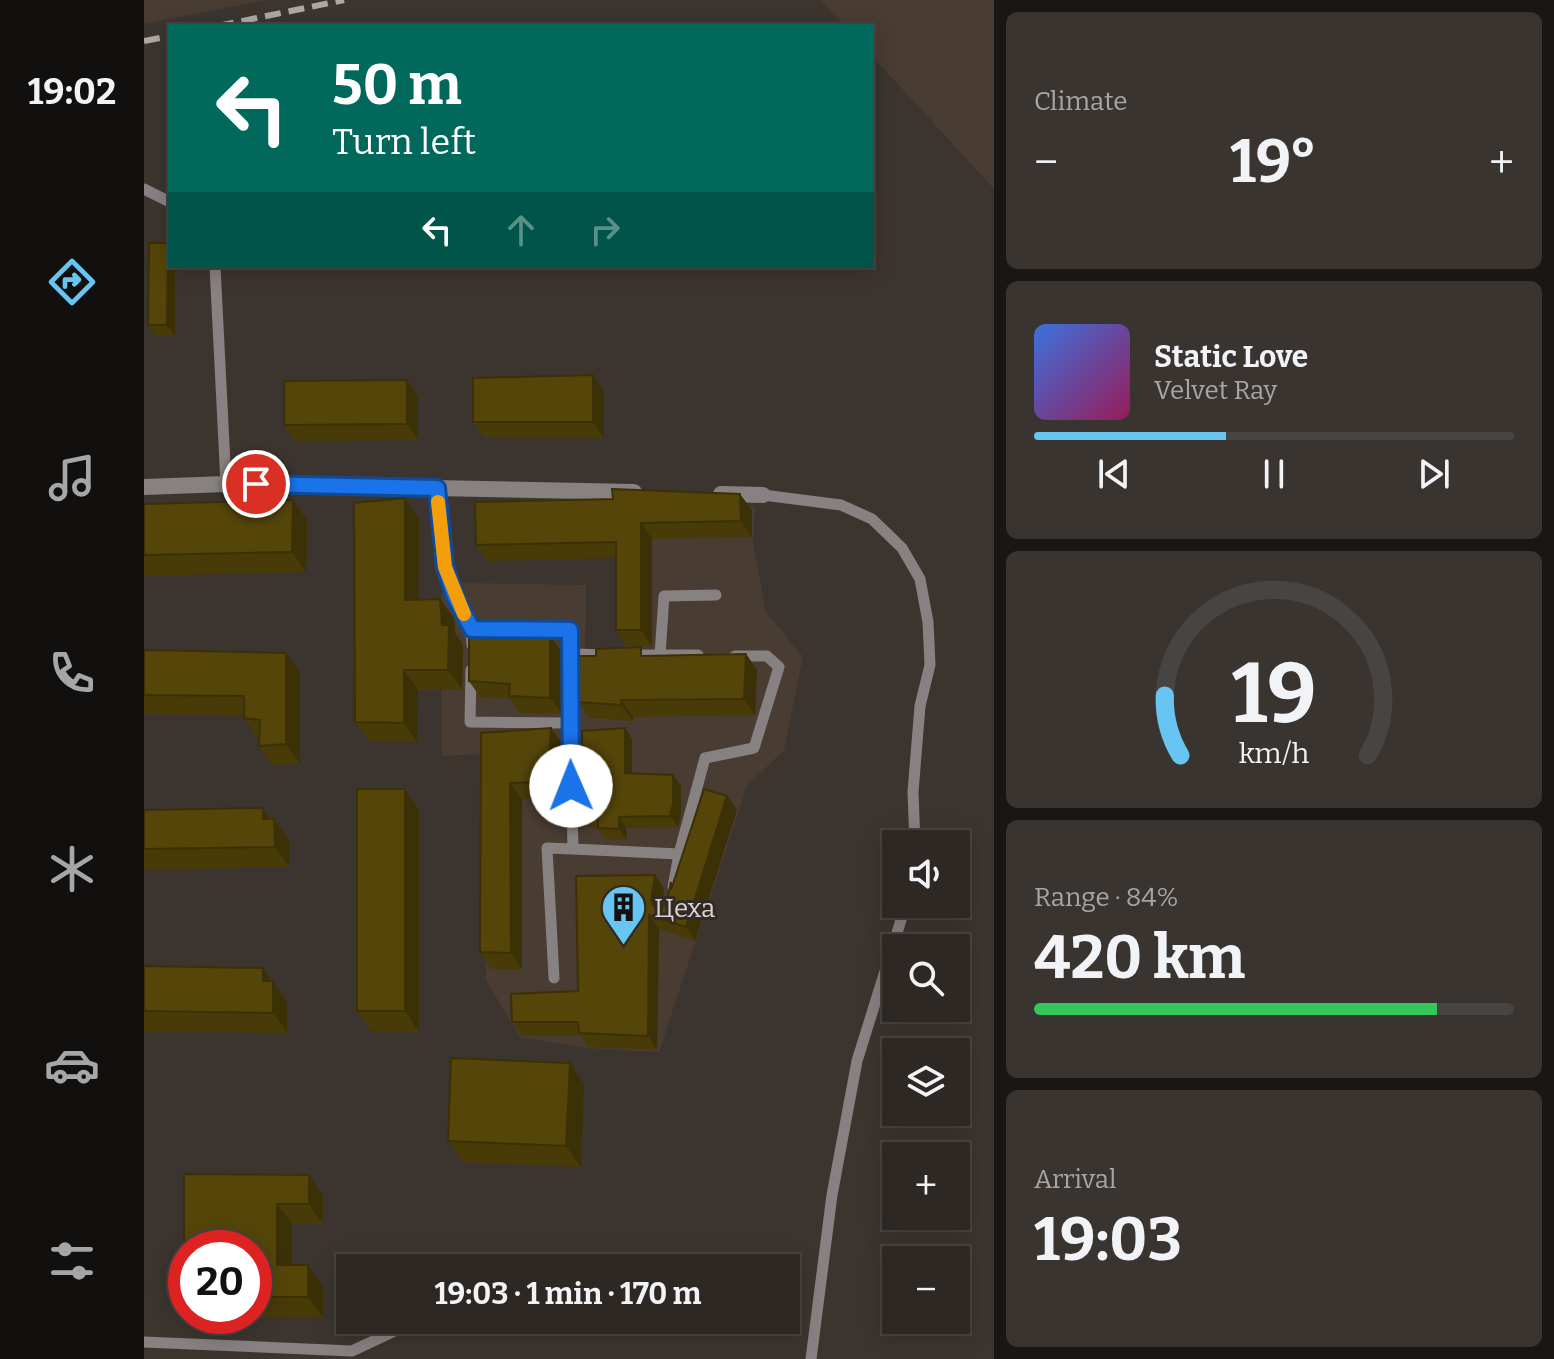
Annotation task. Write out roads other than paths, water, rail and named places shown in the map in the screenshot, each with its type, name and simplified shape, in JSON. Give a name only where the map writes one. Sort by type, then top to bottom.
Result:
[{"type":"street","points":[[144,487],[226,484],[654,493]]},
{"type":"street","points":[[701,494],[763,495]]},
{"type":"lane","points":[[144,189],[168,201]]},
{"type":"lane","points":[[215,268],[226,484]]},
{"type":"lane","points":[[437,488],[445,567],[455,597],[472,629],[470,722],[570,723]]},
{"type":"lane","points":[[763,495],[841,505],[872,519],[902,548],[920,579],[928,622],[930,665],[920,706],[913,792],[914,830]]},
{"type":"lane","points":[[660,655],[664,596],[716,595]]},
{"type":"lane","points":[[472,629],[570,630],[573,849]]},
{"type":"lane","points":[[571,654],[706,656]]},
{"type":"lane","points":[[671,899],[679,854],[705,758],[754,748],[779,667],[767,656],[721,656]]},
{"type":"lane","points":[[554,978],[547,848],[679,854]]},
{"type":"lane","points":[[811,1359],[832,1195],[857,1061],[902,918]]},
{"type":"lane","points":[[144,1342],[352,1351],[388,1334]]},
{"type":"railway","points":[[228,24],[344,0]]},
{"type":"railway","points":[[144,41],[168,36]]},
{"type":"place","name":"Цеха","points":[[623,947]]}]
